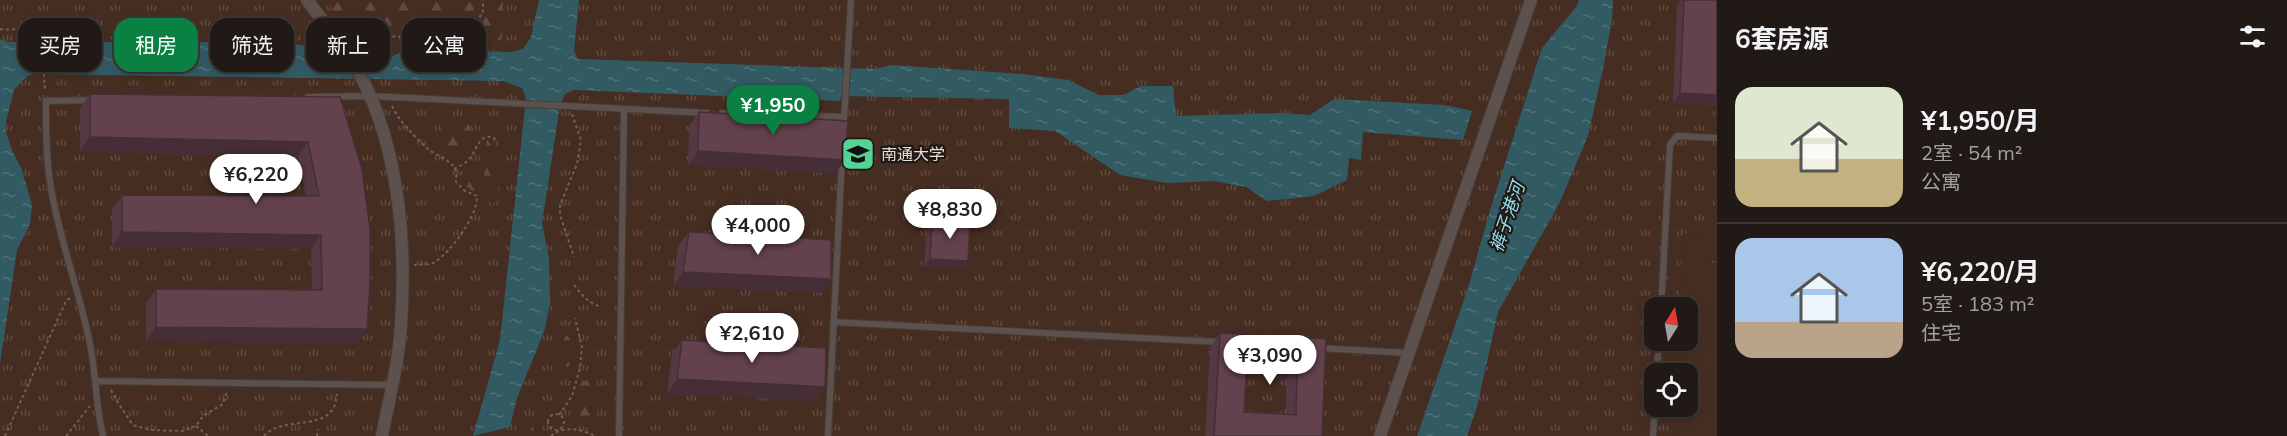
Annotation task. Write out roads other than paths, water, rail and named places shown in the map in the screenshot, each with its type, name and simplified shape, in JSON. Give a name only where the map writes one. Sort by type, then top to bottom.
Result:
[{"type":"street","points":[[307,0],[350,57],[368,91],[393,167],[403,251],[401,324],[393,385],[382,436]]},
{"type":"street","points":[[1380,436],[1531,0]]},
{"type":"lane","points":[[843,129],[851,0]]},
{"type":"lane","points":[[298,97],[368,91],[388,97],[566,107],[844,117]]},
{"type":"lane","points":[[103,436],[91,350],[47,162],[46,101],[106,100]]},
{"type":"lane","points":[[619,436],[624,110]]},
{"type":"lane","points":[[1662,297],[1670,145],[1677,136],[1717,138]]},
{"type":"lane","points":[[828,436],[842,151]]},
{"type":"lane","points":[[833,322],[1228,343]]},
{"type":"lane","points":[[1312,348],[1407,353]]},
{"type":"lane","points":[[95,381],[393,385]]},
{"type":"lane","points":[[1653,436],[1654,417]]},
{"type":"water","points":[[539,0],[579,0],[574,51],[578,59],[874,69],[891,65],[1023,74],[1068,80],[1099,95],[1124,95],[1141,86],[1173,86],[1176,116],[1283,113],[1310,115],[1334,99],[1444,105],[1472,111],[1463,140],[1363,132],[1361,160],[1349,158],[1347,180],[1314,196],[1267,201],[1246,187],[1214,181],[1167,183],[1120,175],[1055,131],[1009,128],[1009,99],[841,96],[840,101],[574,90],[565,94],[560,105],[542,223],[549,258],[550,304],[544,332],[517,398],[510,427],[473,436],[500,340],[526,98],[522,88],[503,81],[34,74],[26,77],[14,90],[6,121],[6,132],[22,170],[32,205],[30,224],[17,250],[0,364],[0,39],[18,42],[18,72],[102,72],[102,42],[114,42],[114,72],[198,72],[198,42],[210,42],[210,72],[294,72],[294,44],[306,46],[306,72],[390,72],[390,57],[402,52],[402,72],[486,72],[486,51],[512,52],[523,49],[531,37]]},
{"type":"water","name":"裤子港河","points":[[1579,0],[1613,0],[1603,69],[1588,136],[1559,204],[1498,312],[1477,407],[1467,436],[1417,436],[1468,288],[1491,207],[1542,48],[1576,7]]},
{"type":"place","name":"南通大学","points":[[858,154]]}]
